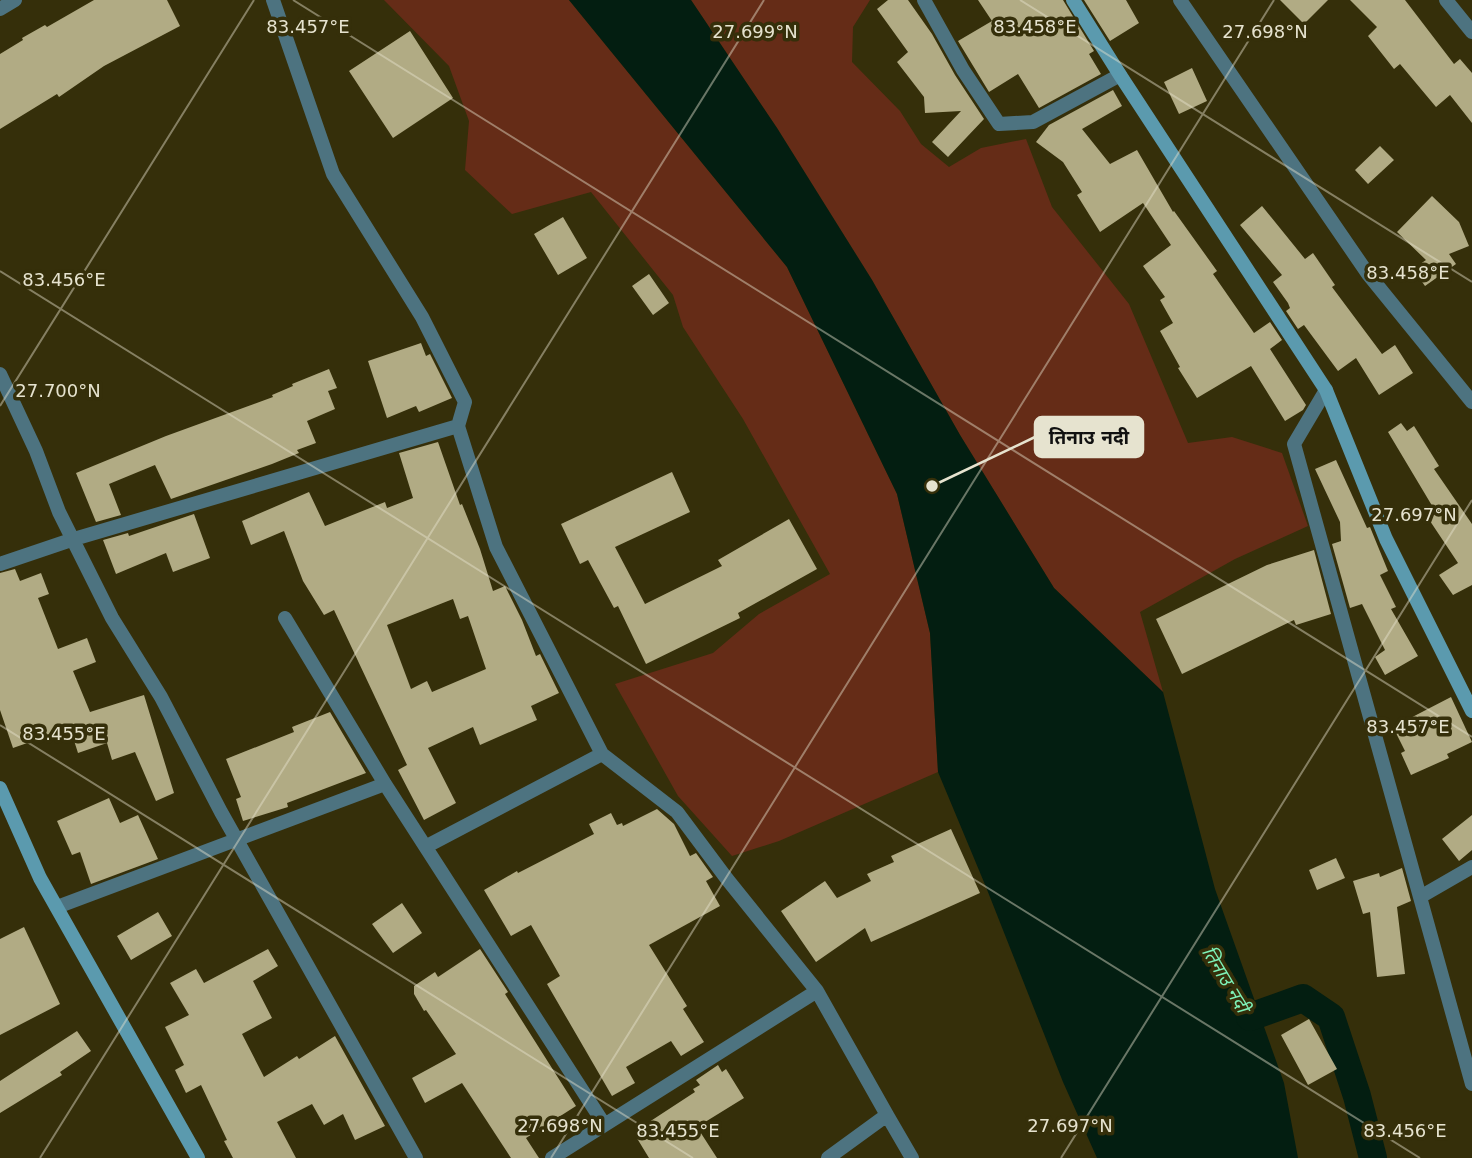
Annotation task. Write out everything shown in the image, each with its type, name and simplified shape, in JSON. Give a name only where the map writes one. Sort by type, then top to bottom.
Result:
[{"type":"main road","points":[[1073,0],[1326,390],[1386,539],[1472,711]]},
{"type":"main road","points":[[0,788],[40,878],[198,1158]]},
{"type":"street","points":[[0,9],[15,0]]},
{"type":"street","points":[[273,0],[333,174],[422,317],[465,402],[458,426],[496,547],[602,754],[677,812],[817,991],[912,1158]]},
{"type":"street","points":[[924,0],[963,70],[999,124],[1033,122],[1120,75]]},
{"type":"street","points":[[1180,0],[1368,274],[1472,402]]},
{"type":"street","points":[[1446,0],[1472,32]]},
{"type":"street","points":[[0,374],[36,451],[59,512],[112,618],[161,697],[221,812],[416,1158]]},
{"type":"street","points":[[1326,390],[1294,444],[1472,1084]]},
{"type":"street","points":[[0,564],[458,426]]},
{"type":"street","points":[[285,618],[385,784],[604,1124]]},
{"type":"street","points":[[427,846],[602,754]]},
{"type":"street","points":[[57,907],[385,784]]},
{"type":"street","points":[[1420,897],[1472,867]]},
{"type":"street","points":[[552,1158],[817,991]]},
{"type":"street","points":[[828,1158],[887,1115]]},
{"type":"shaded area","points":[[384,0],[569,0],[787,267],[897,494],[930,633],[938,772],[779,841],[732,856],[678,796],[615,684],[713,653],[759,614],[830,574],[743,419],[683,327],[673,295],[591,192],[512,214],[465,170],[469,121],[449,66]]},
{"type":"shaded area","points":[[691,0],[870,0],[853,27],[852,62],[900,111],[921,144],[949,167],[981,148],[1026,139],[1052,207],[1129,304],[1188,443],[1232,437],[1282,453],[1308,526],[1235,559],[1140,612],[1163,692],[1054,588],[960,435],[872,280],[777,128]]},
{"type":"water","points":[[569,0],[691,0],[777,128],[872,280],[960,435],[1054,588],[1163,692],[1215,889],[1284,1083],[1298,1158],[1097,1158],[1063,1082],[938,772],[930,633],[897,494],[787,267]]},
{"type":"building","points":[[94,0],[167,0],[180,26],[104,66],[59,97],[57,94],[0,129],[0,54],[23,40],[22,38]]},
{"type":"building","points":[[888,0],[908,0],[984,119],[948,157],[932,142],[961,111],[925,113],[924,97],[897,62],[908,52],[877,9]]},
{"type":"building","points":[[978,0],[1063,0],[1094,51],[1089,54],[1101,74],[1039,108],[1018,74],[989,92],[958,41],[992,21]]},
{"type":"building","points":[[1084,0],[1126,0],[1139,23],[1110,41]]},
{"type":"building","points":[[1280,0],[1328,0],[1304,24]]},
{"type":"building","points":[[1350,0],[1405,0],[1454,64],[1460,59],[1472,73],[1472,123],[1450,95],[1436,107],[1400,64],[1394,69],[1368,36],[1377,27]]},
{"type":"building","points":[[410,31],[453,98],[393,138],[349,71]]},
{"type":"building","points":[[1192,68],[1207,101],[1179,114],[1164,82]]},
{"type":"building","points":[[1113,90],[1122,106],[1082,129],[1110,164],[1137,150],[1173,212],[1217,271],[1213,274],[1254,333],[1270,322],[1282,340],[1270,349],[1306,405],[1303,410],[1285,421],[1251,366],[1197,398],[1178,368],[1180,367],[1160,331],[1173,323],[1160,300],[1165,297],[1143,266],[1171,245],[1143,203],[1100,232],[1077,195],[1082,192],[1063,162],[1036,142],[1049,125]]},
{"type":"building","points":[[1380,146],[1394,160],[1368,184],[1355,170]]},
{"type":"building","points":[[1432,196],[1459,222],[1469,246],[1449,254],[1456,264],[1425,286],[1413,269],[1426,260],[1397,232]]},
{"type":"building","points":[[1262,206],[1305,259],[1313,253],[1335,285],[1332,287],[1382,354],[1395,345],[1413,373],[1379,395],[1356,358],[1338,371],[1304,325],[1298,329],[1286,311],[1290,308],[1288,303],[1273,282],[1282,275],[1240,225]]},
{"type":"building","points":[[563,217],[587,258],[558,275],[534,234]]},
{"type":"building","points":[[649,274],[669,303],[653,315],[632,286]]},
{"type":"building","points":[[421,343],[426,356],[430,354],[452,398],[419,412],[416,406],[387,418],[368,361]]},
{"type":"building","points":[[329,369],[337,388],[328,391],[335,409],[307,421],[316,443],[272,464],[171,499],[155,465],[109,484],[121,515],[96,522],[76,473],[166,436],[273,397],[272,395],[293,386],[292,384]]},
{"type":"building","points":[[1401,423],[1407,431],[1414,426],[1439,466],[1434,469],[1472,524],[1472,585],[1453,595],[1439,575],[1458,563],[1426,515],[1434,509],[1388,432]]},
{"type":"building","points":[[438,442],[460,505],[462,504],[480,549],[493,591],[505,586],[536,656],[540,654],[559,693],[531,706],[537,720],[480,745],[473,727],[428,748],[456,803],[424,820],[398,770],[407,765],[334,610],[324,615],[303,581],[284,531],[251,545],[242,521],[309,492],[325,526],[385,502],[387,508],[413,498],[399,453]],"holes":[[[453,599],[460,619],[468,616],[486,669],[432,692],[427,681],[411,689],[387,625]]]},
{"type":"building","points":[[1336,460],[1367,528],[1370,527],[1388,571],[1380,575],[1396,607],[1391,609],[1418,656],[1385,675],[1375,657],[1385,650],[1362,604],[1350,608],[1332,544],[1341,541],[1340,522],[1315,469]]},
{"type":"building","points":[[672,472],[690,512],[615,547],[645,604],[722,566],[718,560],[789,519],[817,569],[738,613],[740,618],[646,664],[618,606],[614,608],[588,560],[580,564],[561,524]]},
{"type":"building","points":[[194,514],[210,558],[173,572],[166,553],[116,574],[103,540],[128,533],[129,536]]},
{"type":"building","points":[[1314,550],[1331,614],[1296,625],[1294,620],[1182,674],[1156,619],[1267,565]]},
{"type":"building","points":[[15,569],[20,581],[41,573],[49,594],[38,598],[58,649],[87,638],[96,662],[73,671],[90,712],[144,695],[174,793],[156,801],[135,752],[112,760],[107,743],[78,753],[70,728],[13,748],[0,710],[0,573]]},
{"type":"building","points":[[1451,697],[1472,742],[1447,754],[1449,758],[1411,775],[1401,753],[1405,751],[1393,727]]},
{"type":"building","points":[[330,712],[366,773],[287,803],[288,807],[243,821],[236,799],[241,797],[226,759],[294,732],[292,727]]},
{"type":"building","points":[[109,798],[120,823],[138,815],[158,859],[91,884],[80,852],[72,855],[57,821]]},
{"type":"building","points":[[657,809],[674,824],[690,856],[696,853],[713,877],[706,881],[720,906],[649,945],[687,1006],[683,1009],[704,1042],[681,1056],[671,1041],[626,1067],[635,1083],[612,1096],[547,984],[560,976],[531,925],[511,936],[484,890],[594,834],[589,824],[611,813],[617,825],[622,823],[623,826]]},
{"type":"building","points":[[1472,815],[1472,850],[1459,861],[1442,839]]},
{"type":"building","points":[[951,829],[980,893],[871,942],[865,928],[816,962],[781,911],[825,881],[837,898],[871,881],[867,874],[894,862],[891,856]]},
{"type":"building","points":[[1336,858],[1345,878],[1317,890],[1309,870]]},
{"type":"building","points":[[1402,868],[1411,901],[1397,907],[1405,974],[1377,977],[1370,912],[1363,914],[1353,881],[1379,873],[1380,877]]},
{"type":"building","points":[[402,903],[422,933],[393,953],[372,924]]},
{"type":"building","points":[[158,912],[172,936],[131,960],[117,936]]},
{"type":"building","points":[[24,927],[60,1004],[0,1035],[0,939]]},
{"type":"building","points":[[268,949],[278,966],[253,981],[272,1018],[242,1034],[264,1077],[335,1036],[385,1126],[355,1140],[343,1114],[324,1125],[312,1104],[277,1122],[296,1158],[233,1158],[201,1085],[186,1093],[175,1070],[184,1065],[165,1027],[189,1015],[170,983],[196,969],[204,983]]},
{"type":"building","points":[[480,949],[508,992],[505,994],[576,1106],[526,1138],[539,1158],[511,1158],[462,1083],[425,1103],[412,1078],[456,1054],[426,1010],[424,1011],[414,994],[414,986],[435,972],[438,977]]},
{"type":"building","points":[[1309,1019],[1337,1069],[1308,1085],[1281,1035]]},
{"type":"building","points":[[77,1031],[91,1051],[60,1072],[62,1075],[0,1113],[0,1081]]},
{"type":"building","points":[[718,1065],[722,1072],[726,1069],[744,1098],[697,1127],[717,1158],[649,1158],[635,1135],[645,1129],[643,1126],[695,1092],[693,1089],[700,1085],[696,1080]]},
{"type":"waterway","points":[[1250,1017],[1303,998],[1331,1017],[1357,1096],[1373,1158]]},
{"type":"place","name":"तिनाउ नदी","points":[[932,486]]}]
